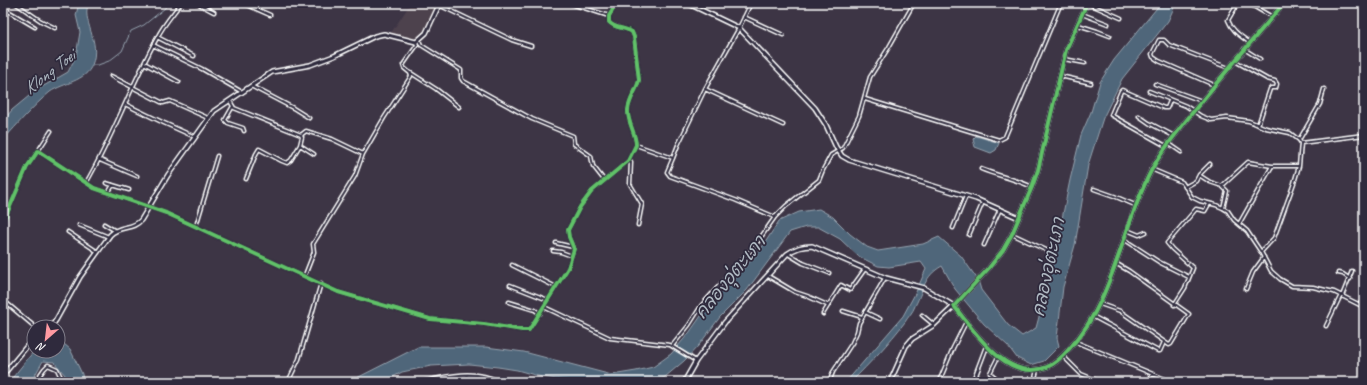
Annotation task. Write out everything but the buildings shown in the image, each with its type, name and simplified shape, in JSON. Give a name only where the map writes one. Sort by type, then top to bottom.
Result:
[{"type":"street","points":[[7,3],[3,8],[35,26]]},
{"type":"street","points":[[15,3],[41,21],[55,28]]},
{"type":"street","points":[[86,183],[100,160],[157,37],[182,3]]},
{"type":"street","points":[[197,3],[214,12]]},
{"type":"street","points":[[243,3],[270,15]]},
{"type":"street","points":[[569,3],[609,16]]},
{"type":"street","points":[[38,151],[94,188],[150,206],[304,275],[338,292],[430,319],[529,330],[568,268],[574,249],[568,230],[580,206],[592,191],[629,159],[636,145],[628,112],[629,104],[639,80],[634,37],[632,32],[610,24],[609,16],[616,3]]},
{"type":"street","points":[[687,3],[739,28],[815,108],[826,125],[836,147],[842,156],[849,160],[966,196],[1000,209],[1018,218]]},
{"type":"street","points":[[741,3],[748,7]]},
{"type":"street","points":[[750,3],[739,28],[705,89],[678,145],[667,172],[670,176],[735,200],[775,217]]},
{"type":"street","points":[[672,346],[689,325],[701,306],[754,247],[775,217],[786,206],[819,180],[831,155],[843,148],[859,116],[870,77],[914,3]]},
{"type":"street","points":[[864,98],[999,140],[1005,137],[1061,3]]},
{"type":"street","points":[[890,382],[906,346],[912,339],[934,325],[954,306],[1003,250],[1012,234],[1032,188],[1042,154],[1063,58],[1081,13],[1087,3],[1121,18]]},
{"type":"street","points":[[1238,3],[1228,20],[1235,32],[1250,43]]},
{"type":"street","points":[[1248,3],[1272,17]]},
{"type":"street","points":[[689,382],[684,381],[696,361],[726,322],[787,254],[796,248],[803,246],[812,246],[886,278],[924,288],[954,306],[966,322],[998,357],[1011,366],[1037,370],[1049,367],[1063,356],[1076,342],[1094,317],[1117,264],[1135,205],[1151,169],[1167,145],[1214,85],[1284,3]]},
{"type":"street","points":[[459,107],[436,89],[410,73],[404,68],[403,65],[417,45],[417,41],[426,33],[439,4],[512,40],[531,46]]},
{"type":"street","points":[[1081,13],[1108,24]]},
{"type":"street","points":[[744,17],[783,35]]},
{"type":"street","points":[[1077,24],[1110,36]]},
{"type":"street","points":[[57,319],[80,276],[114,230],[138,224],[168,175],[214,111],[272,72],[310,65],[334,56],[374,36],[384,34],[417,41],[461,70],[461,78],[463,81],[532,119],[573,136],[574,144],[591,156],[593,166],[604,180]]},
{"type":"street","points":[[157,37],[194,56]]},
{"type":"street","points":[[1214,85],[1159,62],[1153,57],[1152,54],[1159,40],[1164,40],[1169,45],[1229,68]]},
{"type":"street","points":[[153,45],[202,69],[242,92]]},
{"type":"street","points":[[1244,49],[1260,59]]},
{"type":"street","points":[[1063,58],[1085,63]]},
{"type":"street","points":[[1235,61],[1262,76],[1277,82],[1276,88],[1270,89],[1258,126]]},
{"type":"street","points":[[144,64],[179,82]]},
{"type":"street","points":[[304,275],[314,252],[313,244],[355,176],[363,154],[411,76],[410,73]]},
{"type":"street","points":[[111,76],[163,103],[170,101],[208,118]]},
{"type":"street","points":[[1060,76],[1091,83]]},
{"type":"street","points":[[1155,84],[1202,101]]},
{"type":"street","points":[[251,86],[309,118]]},
{"type":"street","points":[[705,89],[783,125]]},
{"type":"street","points":[[1299,140],[1320,104],[1324,89]]},
{"type":"street","points":[[1170,101],[1166,108],[1164,108],[1122,90],[1111,115],[1181,152]]},
{"type":"street","points":[[1149,91],[1170,101],[1186,106],[1193,112],[1211,120],[1227,118],[1249,121],[1258,126],[1290,133],[1299,140],[1299,166],[1294,183],[1274,238],[1261,252]]},
{"type":"street","points":[[230,101],[234,108],[301,135]]},
{"type":"street","points":[[125,104],[164,124],[196,137]]},
{"type":"street","points":[[233,106],[225,120],[228,123],[243,128],[244,131]]},
{"type":"street","points":[[1139,116],[1174,136]]},
{"type":"street","points":[[1300,143],[1363,135],[1364,130]]},
{"type":"street","points":[[3,223],[27,167],[51,131]]},
{"type":"street","points":[[301,135],[306,131],[332,138],[363,154]]},
{"type":"street","points":[[246,179],[259,149],[282,162],[287,163],[291,160],[300,145],[302,138],[301,135]]},
{"type":"street","points":[[300,145],[314,154]]},
{"type":"street","points":[[636,145],[673,158]]},
{"type":"street","points":[[196,226],[217,156]]},
{"type":"street","points":[[629,159],[631,162],[630,184],[642,204],[638,225]]},
{"type":"street","points":[[100,160],[137,176]]},
{"type":"street","points":[[1222,186],[1248,162],[1272,166],[1299,166]]},
{"type":"street","points":[[1185,186],[1196,181],[1200,174],[1210,164]]},
{"type":"street","points":[[1239,224],[1251,206],[1272,166]]},
{"type":"street","points":[[981,169],[995,175],[1016,180],[1032,188]]},
{"type":"street","points":[[1151,169],[1182,182],[1192,197],[1223,208],[1247,231],[1261,252],[1271,271],[1275,275],[1292,286],[1323,288],[1342,295],[1364,307]]},
{"type":"street","points":[[1200,174],[1210,182],[1222,186],[1227,193],[1223,208]]},
{"type":"street","points":[[106,183],[129,190]]},
{"type":"street","points":[[108,193],[113,185]]},
{"type":"street","points":[[1094,189],[1135,205]]},
{"type":"street","points":[[953,228],[966,196]]},
{"type":"street","points":[[969,235],[983,202]]},
{"type":"street","points":[[1174,305],[1186,288],[1193,268],[1167,243],[1196,209],[1205,211],[1209,204]]},
{"type":"street","points":[[984,245],[1000,209]]},
{"type":"street","points":[[104,224],[114,230]]},
{"type":"street","points":[[79,226],[109,237]]},
{"type":"street","points":[[1127,230],[1139,235],[1146,232]]},
{"type":"street","points":[[68,232],[98,252]]},
{"type":"street","points":[[1012,234],[1048,252]]},
{"type":"street","points":[[1125,240],[1159,262],[1189,277]]},
{"type":"street","points":[[556,243],[573,247]]},
{"type":"street","points":[[553,251],[572,256]]},
{"type":"street","points":[[787,254],[803,263],[829,273]]},
{"type":"street","points":[[1246,289],[1253,272],[1264,257]]},
{"type":"street","points":[[1100,304],[1120,311],[1169,345],[1189,314],[1117,264]]},
{"type":"street","points":[[512,265],[556,287]]},
{"type":"street","points":[[822,314],[841,285],[850,290],[865,269]]},
{"type":"street","points":[[1326,326],[1350,279],[1352,271]]},
{"type":"street","points":[[1338,273],[1343,274],[1350,279]]},
{"type":"street","points":[[768,276],[795,292],[827,305]]},
{"type":"street","points":[[829,382],[833,372],[852,343],[862,317],[886,278]]},
{"type":"street","points":[[288,382],[299,359],[320,283]]},
{"type":"street","points":[[510,285],[548,300]]},
{"type":"street","points":[[3,300],[26,319]]},
{"type":"street","points":[[509,302],[535,310],[540,314]]},
{"type":"street","points":[[544,307],[610,338],[661,343],[672,346],[696,361]]},
{"type":"street","points":[[844,311],[862,317]]},
{"type":"street","points":[[865,312],[880,319]]},
{"type":"street","points":[[922,315],[934,325]]},
{"type":"street","points":[[1094,317],[1158,351],[1160,351],[1164,342]]},
{"type":"street","points":[[944,382],[941,377],[966,322]]},
{"type":"street","points":[[1076,342],[1172,382]]},
{"type":"street","points":[[973,382],[987,345]]},
{"type":"street","points":[[3,375],[26,347]]},
{"type":"street","points":[[1063,356],[1082,374],[1101,382]]},
{"type":"street","points":[[996,382],[996,377],[990,373],[998,357]]},
{"type":"street","points":[[35,382],[48,365],[58,369],[63,382]]},
{"type":"street","points":[[1034,382],[1037,370]]},
{"type":"street","points":[[1149,382],[1152,374]]},
{"type":"street","points":[[467,382],[468,375]]},
{"type":"street","points":[[424,382],[449,377],[479,375],[490,377],[499,382]]},
{"type":"street","points":[[449,377],[449,382]]},
{"type":"street","points":[[489,382],[490,377]]},
{"type":"shaded area","points":[[411,3],[440,3],[427,30],[419,38],[414,39],[391,33]]},
{"type":"water","points":[[79,3],[89,3],[87,16],[94,48],[92,65],[85,75],[55,89],[44,97],[3,140],[3,121],[12,110],[35,91],[68,72],[76,56],[80,32],[76,15]]},
{"type":"water","points":[[1161,3],[1176,3],[1168,21],[1122,79],[1103,118],[1088,165],[1075,245],[1063,287],[1057,338],[1059,346],[1044,361],[1031,365],[1017,358],[1008,346],[984,324],[955,289],[942,266],[931,274],[925,283],[913,310],[892,338],[851,382],[846,382],[903,316],[926,269],[921,262],[889,267],[878,266],[858,256],[840,239],[818,227],[806,227],[790,232],[747,290],[720,317],[699,345],[684,361],[665,377],[655,382],[580,382],[542,377],[517,370],[469,364],[431,366],[402,372],[384,382],[349,382],[418,347],[486,347],[524,352],[612,375],[653,367],[671,354],[689,333],[708,306],[759,252],[779,221],[799,212],[819,209],[833,217],[850,234],[867,247],[878,251],[923,244],[939,237],[961,256],[978,280],[981,290],[1008,325],[1022,336],[1036,328],[1051,272],[1081,135],[1091,112],[1100,82],[1114,60]]},
{"type":"water","points":[[976,136],[999,143],[996,150],[991,153],[975,147],[973,139]]},
{"type":"water","points":[[66,346],[70,349],[82,374],[83,382],[67,382],[65,375],[54,362],[43,361],[31,382],[9,382],[28,359],[66,359]]},
{"type":"waterway","points":[[93,65],[98,65],[109,61],[122,51],[131,31],[144,25],[165,8],[167,3]]},
{"type":"cycle path","points":[[3,223],[27,167],[38,151],[94,188],[166,213],[338,292],[430,319],[529,330],[568,268],[574,249],[568,230],[580,207],[592,191],[628,161],[636,145],[635,136],[628,114],[630,102],[639,80],[634,37],[632,32],[614,26],[609,22],[609,16],[617,3]]},
{"type":"cycle path","points":[[1087,3],[1066,50],[1038,170],[1012,234],[1003,250],[989,268],[954,306],[982,341],[993,352],[1006,362],[1019,368],[1032,370],[1054,364],[1068,351],[1085,328],[1107,285],[1141,193],[1159,157],[1201,102],[1284,3]]},
{"type":"water label","name":"Klong Toei","points":[[49,72]]},
{"type":"water label","name":"คลองอุ่ตะเภา","points":[[1048,267]]},
{"type":"water label","name":"คลองอุ่ตะเภา","points":[[730,277]]}]
